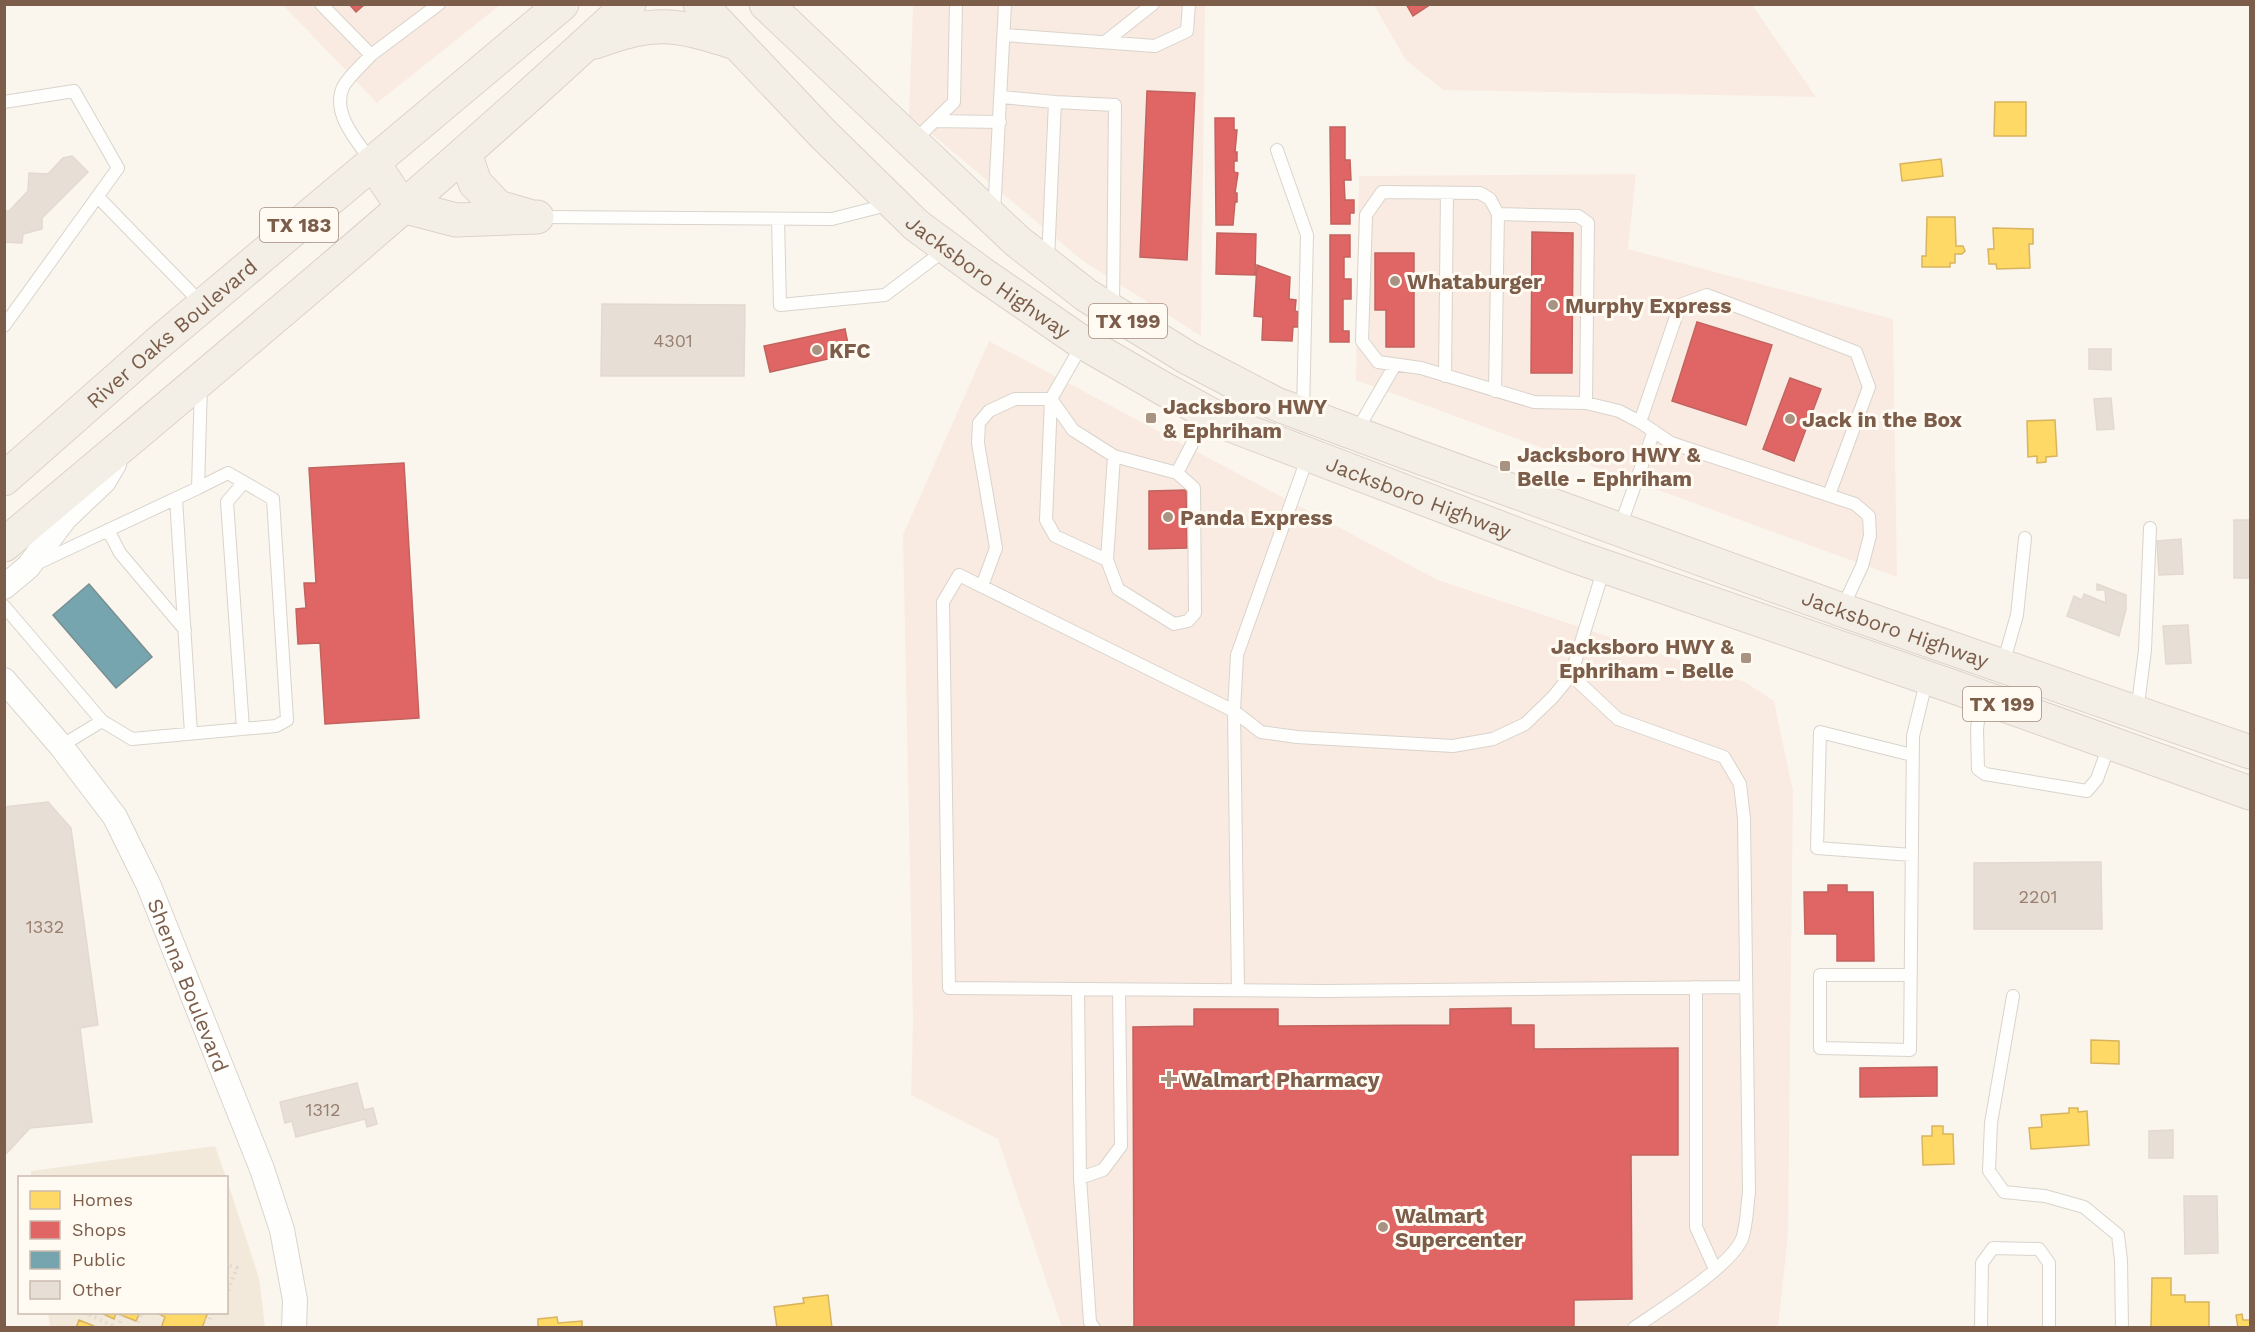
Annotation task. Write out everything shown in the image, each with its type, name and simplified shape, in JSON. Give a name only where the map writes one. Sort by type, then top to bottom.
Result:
[{"type":"main road","points":[[512,46],[546,4]]},
{"type":"main road","name":"River Oaks Boulevard","points":[[4,480],[157,344],[562,4]]},
{"type":"main road","name":"TX 183","points":[[4,545],[201,381],[465,153],[629,4]]},
{"type":"main road","name":"Jacksboro Highway","points":[[700,4],[823,134],[916,225],[981,273],[1083,342],[1228,424],[1604,567],[1927,677],[2250,794]]},
{"type":"main road","name":"Jacksboro Highway","points":[[766,4],[837,74],[924,131],[994,218],[1017,241],[1086,295],[1113,312],[1188,358],[1276,404],[2074,693],[2250,752]]},
{"type":"main road","points":[[778,4],[837,74]]},
{"type":"main road","points":[[585,46],[622,32],[647,26],[666,25],[688,28],[738,43]]},
{"type":"main road","points":[[465,153],[476,183],[498,207],[537,218]]},
{"type":"main road","points":[[373,163],[402,206],[456,220],[537,218]]},
{"type":"main road","points":[[981,273],[1017,241]]},
{"type":"main road","points":[[1604,567],[1619,528]]},
{"type":"street","points":[[4,587],[28,567],[65,518],[104,481],[126,443]]},
{"type":"street","name":"Shenna Boulevard","points":[[4,680],[61,746],[114,817],[154,897],[276,1209],[295,1300],[294,1328]]},
{"type":"lane","points":[[321,4],[370,55]]},
{"type":"lane","points":[[373,163],[343,120],[340,98],[344,86],[370,55],[439,4]]},
{"type":"lane","points":[[924,131],[954,102],[956,4]]},
{"type":"lane","points":[[994,218],[1005,4]]},
{"type":"lane","points":[[1105,42],[1153,4]]},
{"type":"lane","points":[[1004,35],[1155,46],[1187,31],[1189,4]]},
{"type":"lane","points":[[4,102],[74,91],[118,168],[4,326]]},
{"type":"lane","points":[[1001,97],[1115,105],[1113,312]]},
{"type":"lane","points":[[1048,265],[1055,102]]},
{"type":"lane","points":[[924,131],[1000,122]]},
{"type":"lane","points":[[1277,150],[1306,235],[1303,414]]},
{"type":"lane","points":[[1495,391],[1498,214],[1490,199],[1480,193],[1382,192],[1366,215],[1362,341],[1378,362],[1421,368],[1445,376],[1495,391],[1534,402],[1586,403],[1619,411],[1671,443],[1855,504],[1869,516],[1870,536],[1862,566],[1842,610]]},
{"type":"lane","points":[[1445,376],[1447,193]]},
{"type":"lane","points":[[98,197],[204,306]]},
{"type":"lane","points":[[537,218],[832,219],[894,203]]},
{"type":"lane","points":[[1498,214],[1578,216],[1588,223],[1586,403]]},
{"type":"lane","points":[[778,219],[780,305],[885,295],[948,248]]},
{"type":"lane","points":[[1640,422],[1680,305],[1707,295],[1856,352],[1869,387],[1829,495]]},
{"type":"lane","points":[[1083,342],[1051,399],[1046,520],[1055,536],[1107,560]]},
{"type":"lane","points":[[1355,434],[1395,365]]},
{"type":"lane","points":[[198,488],[201,381]]},
{"type":"lane","points":[[982,586],[996,548],[978,443],[979,423],[990,411],[1015,399],[1051,399]]},
{"type":"lane","points":[[1051,399],[1073,430],[1114,456],[1177,473],[1194,488],[1195,613],[1188,621],[1174,624],[1118,589],[1107,560],[1114,456]]},
{"type":"lane","points":[[1177,473],[1208,413]]},
{"type":"lane","points":[[1619,528],[1654,431]]},
{"type":"lane","points":[[1238,990],[1234,711],[1237,655],[1308,456]]},
{"type":"lane","points":[[4,606],[102,722],[132,739],[276,726],[287,720],[273,499],[228,473],[28,567]]},
{"type":"lane","points":[[243,482],[227,502],[243,729]]},
{"type":"lane","points":[[176,499],[191,733]]},
{"type":"lane","points":[[2137,713],[2145,650],[2150,528]]},
{"type":"lane","points":[[108,530],[120,553],[184,630]]},
{"type":"lane","points":[[2003,666],[2017,615],[2025,538]]},
{"type":"lane","points":[[1604,567],[1571,675],[1553,697],[1525,723],[1493,739],[1453,746],[1261,732],[1234,711],[959,574],[943,602],[949,987],[1119,990],[1746,987]]},
{"type":"lane","points":[[1571,675],[1618,719],[1724,757],[1740,784],[1744,819],[1749,1192],[1742,1239],[1728,1258],[1715,1269],[1634,1328]]},
{"type":"lane","points":[[1911,975],[1820,975],[1820,1048],[1910,1050],[1911,975],[1912,855],[1912,755],[1913,736],[1927,677]]},
{"type":"lane","points":[[1981,696],[1977,729],[1978,769],[1985,774],[2087,791],[2097,779],[2110,743]]},
{"type":"lane","points":[[61,746],[102,722]]},
{"type":"lane","points":[[1912,755],[1820,732],[1817,848],[1912,855]]},
{"type":"lane","points":[[1696,987],[1696,1227],[1715,1269]]},
{"type":"lane","points":[[1078,989],[1080,1178],[1090,1322],[1094,1328]]},
{"type":"lane","points":[[1080,1178],[1103,1170],[1120,1146],[1119,990]]},
{"type":"lane","points":[[2013,996],[1991,1124],[1989,1171],[2004,1192],[2045,1196],[2084,1207],[2118,1235],[2121,1260],[2122,1328]]},
{"type":"lane","points":[[1981,1328],[1983,1263],[1993,1248],[2039,1250],[2049,1263],[2049,1328]]},
{"type":"path","points":[[228,1264],[237,1268],[228,1291]]},
{"type":"path","points":[[87,1314],[117,1328],[123,1316]]},
{"type":"path","points":[[205,1320],[209,1321],[211,1314]]},
{"type":"path","points":[[89,1324],[92,1317]]},
{"type":"shaded area","points":[[283,5],[500,5],[377,103]]},
{"type":"shaded area","points":[[913,5],[1205,5],[1201,336],[1083,261],[909,115]]},
{"type":"shaded area","points":[[1374,5],[1752,5],[1816,97],[1443,90],[1406,60]]},
{"type":"shaded area","points":[[1636,174],[1628,249],[1893,319],[1897,577],[1356,380],[1359,176]]},
{"type":"shaded area","points":[[989,341],[1438,580],[1745,682],[1774,701],[1793,791],[1788,1235],[1778,1327],[1062,1327],[998,1139],[911,1095],[913,1021],[903,535]]},
{"type":"shaded area","points":[[215,1146],[226,1176],[31,1176],[31,1171]]},
{"type":"shaded area","points":[[228,1183],[259,1278],[265,1327],[50,1327],[48,1314],[228,1314]]},
{"type":"building: Homes","points":[[1995,102],[2026,102],[2026,136],[1994,136]]},
{"type":"building: Homes","points":[[1941,159],[1943,176],[1902,181],[1900,164]]},
{"type":"building: Homes","points":[[1927,217],[1955,217],[1956,246],[1963,246],[1965,251],[1962,254],[1955,254],[1955,263],[1950,263],[1950,267],[1922,267],[1922,256],[1926,256]]},
{"type":"building: Homes","points":[[1993,228],[2033,229],[2033,244],[2029,244],[2030,268],[1997,269],[1996,264],[1989,264],[1988,249],[1994,249]]},
{"type":"building: Homes","points":[[2055,420],[2057,456],[2046,457],[2046,462],[2037,463],[2037,456],[2028,457],[2027,421]]},
{"type":"building: Homes","points":[[2091,1040],[2119,1041],[2119,1064],[2091,1063]]},
{"type":"building: Homes","points":[[2069,1108],[2078,1108],[2078,1112],[2087,1111],[2089,1145],[2031,1149],[2029,1128],[2042,1127],[2041,1115],[2069,1113]]},
{"type":"building: Homes","points":[[1932,1126],[1943,1126],[1943,1134],[1953,1134],[1954,1164],[1923,1165],[1922,1136],[1932,1136]]},
{"type":"building: Homes","points":[[2152,1278],[2171,1278],[2171,1295],[2185,1295],[2185,1302],[2209,1302],[2209,1328],[2151,1328]]},
{"type":"building: Homes","points":[[828,1295],[832,1328],[777,1328],[774,1307],[804,1303],[803,1298]]},
{"type":"building: Homes","points":[[103,1314],[116,1314],[114,1319]]},
{"type":"building: Homes","points":[[118,1314],[139,1314],[136,1321]]},
{"type":"building: Homes","points":[[159,1314],[207,1314],[202,1328],[161,1328],[165,1317]]},
{"type":"building: Homes","points":[[2242,1314],[2243,1320],[2250,1320],[2250,1328],[2238,1328],[2236,1315]]},
{"type":"building: Homes","points":[[557,1317],[558,1323],[582,1321],[582,1328],[538,1328],[538,1319]]},
{"type":"building: Homes","points":[[79,1320],[89,1324],[98,1328],[76,1328]]},
{"type":"building: Shops","points":[[349,4],[365,4],[356,12]]},
{"type":"building: Shops","points":[[1406,4],[1427,4],[1428,6],[1413,16]]},
{"type":"building: Shops","points":[[1147,91],[1195,93],[1187,260],[1140,257]]},
{"type":"building: Shops","points":[[1215,118],[1234,118],[1234,130],[1237,130],[1235,152],[1237,152],[1237,161],[1234,161],[1234,172],[1238,173],[1235,193],[1237,193],[1237,202],[1235,202],[1233,225],[1216,225]]},
{"type":"building: Shops","points":[[1330,127],[1345,127],[1345,160],[1350,160],[1351,180],[1344,180],[1345,200],[1354,200],[1354,213],[1350,213],[1350,224],[1331,224]]},
{"type":"building: Shops","points":[[1532,232],[1573,233],[1572,373],[1531,373]]},
{"type":"building: Shops","points":[[1217,233],[1256,234],[1255,275],[1216,274]]},
{"type":"building: Shops","points":[[1330,235],[1350,235],[1350,257],[1344,257],[1344,279],[1351,279],[1351,299],[1343,299],[1343,331],[1349,331],[1349,342],[1330,342]]},
{"type":"building: Shops","name":"Whataburger","points":[[1375,253],[1414,253],[1414,347],[1386,347],[1386,310],[1375,310]]},
{"type":"building: Shops","points":[[1257,265],[1290,277],[1289,299],[1296,300],[1295,311],[1299,312],[1298,327],[1293,327],[1292,341],[1262,340],[1263,317],[1254,316]]},
{"type":"building: Shops","points":[[1697,322],[1772,345],[1746,425],[1672,401]]},
{"type":"building: Shops","points":[[845,329],[850,354],[770,372],[764,346]]},
{"type":"building: Shops","points":[[1790,378],[1821,389],[1794,461],[1763,449]]},
{"type":"building: Shops","points":[[404,463],[419,718],[325,724],[320,643],[298,644],[296,609],[306,608],[304,583],[316,583],[309,468]]},
{"type":"building: Shops","points":[[1186,490],[1187,548],[1149,549],[1149,491]]},
{"type":"building: Shops","points":[[1828,885],[1847,885],[1847,892],[1873,892],[1874,961],[1837,961],[1837,934],[1805,934],[1804,892],[1828,892]]},
{"type":"building: Shops","name":"Walmart Supercenter","points":[[1511,1008],[1511,1025],[1534,1025],[1534,1049],[1678,1048],[1678,1155],[1631,1155],[1632,1299],[1574,1300],[1574,1328],[1134,1328],[1133,1027],[1194,1026],[1194,1009],[1278,1009],[1278,1026],[1450,1025],[1450,1009]]},
{"type":"building: Shops","points":[[1937,1067],[1937,1096],[1860,1097],[1860,1068]]},
{"type":"building: Public","points":[[89,584],[152,657],[116,688],[53,615]]},
{"type":"building: Other","points":[[72,156],[88,172],[42,218],[42,229],[23,234],[22,243],[4,242],[4,211],[9,211],[28,191],[29,173],[48,174],[63,158]]},
{"type":"building: Other","points":[[602,304],[745,305],[744,376],[601,376]]},
{"type":"building: Other","points":[[2089,349],[2111,349],[2111,370],[2089,369]]},
{"type":"building: Other","points":[[2111,398],[2114,429],[2097,430],[2094,399]]},
{"type":"building: Other","points":[[2234,520],[2250,520],[2250,578],[2234,578]]},
{"type":"building: Other","points":[[2181,539],[2183,574],[2159,575],[2157,541]]},
{"type":"building: Other","points":[[2097,584],[2126,595],[2126,609],[2119,636],[2067,616],[2074,596],[2082,600],[2084,594],[2106,603],[2105,590],[2097,590]]},
{"type":"building: Other","points":[[2188,625],[2191,663],[2166,664],[2163,626]]},
{"type":"building: Other","points":[[48,802],[71,828],[98,1025],[80,1028],[92,1122],[30,1128],[4,1156],[4,807]]},
{"type":"building: Other","points":[[2101,862],[2102,929],[1974,929],[1974,863]]},
{"type":"building: Other","points":[[357,1083],[364,1110],[373,1108],[377,1124],[367,1127],[365,1119],[296,1137],[292,1121],[285,1123],[280,1102]]},
{"type":"building: Other","points":[[2173,1130],[2173,1158],[2149,1158],[2149,1131]]},
{"type":"building: Other","points":[[2184,1196],[2217,1196],[2218,1253],[2185,1254]]},
{"type":"place","name":"Whataburger","points":[[1395,281]]},
{"type":"place","name":"Murphy Express","points":[[1553,305]]},
{"type":"place","name":"KFC","points":[[817,350]]},
{"type":"place","name":"Jacksboro HWY & Ephriham","points":[[1151,418]]},
{"type":"place","name":"Jack in the Box","points":[[1790,419]]},
{"type":"place","name":"Jacksboro HWY & Belle - Ephriham","points":[[1505,466]]},
{"type":"place","name":"Panda Express","points":[[1168,517]]},
{"type":"place","name":"Jacksboro HWY & Ephriham - Belle","points":[[1746,658]]},
{"type":"place","name":"Walmart Pharmacy","points":[[1169,1079]]},
{"type":"place","name":"Walmart Supercenter","points":[[1383,1227]]}]
